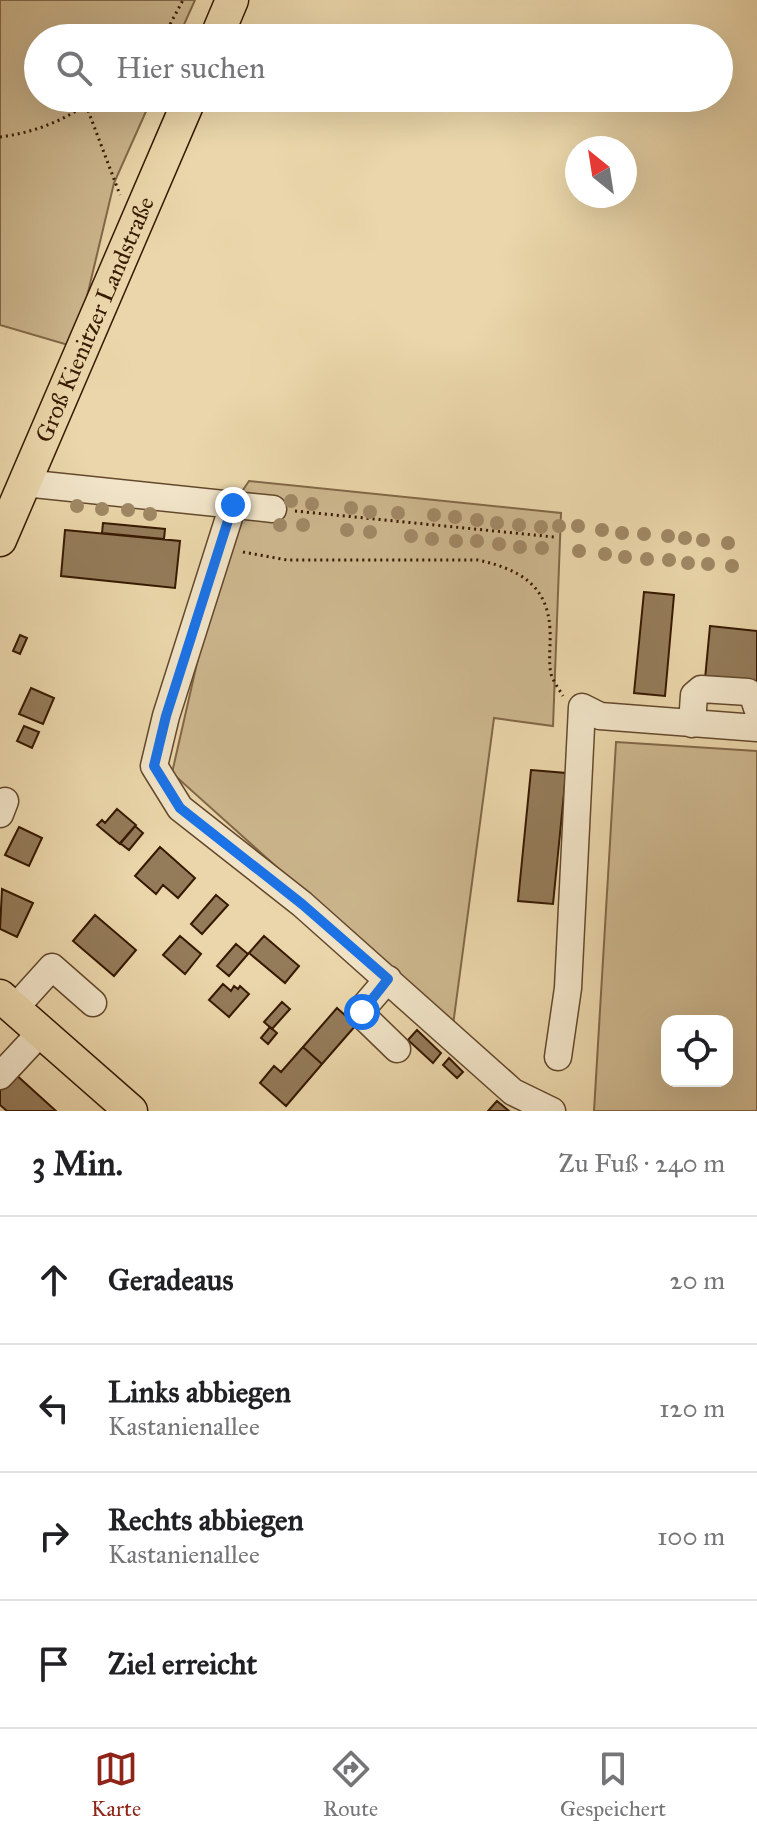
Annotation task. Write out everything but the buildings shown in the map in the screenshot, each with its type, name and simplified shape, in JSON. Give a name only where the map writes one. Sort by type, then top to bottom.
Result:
[{"type":"main road","points":[[222,24],[232,0]]},
{"type":"main road","name":"Groß Kienitzer Landstraße","points":[[0,540],[14,490],[134,230],[184,112]]},
{"type":"main road","points":[[7,1002],[131,1111]]},
{"type":"street","points":[[14,490],[273,509]]},
{"type":"street","points":[[233,505],[166,716],[154,766],[180,808],[302,904],[513,1092],[552,1111]]},
{"type":"street","points":[[692,724],[694,695],[701,689],[748,692],[757,708]]},
{"type":"street","points":[[558,1057],[568,988],[582,707],[600,716],[757,728]]},
{"type":"street","points":[[7,1002],[52,967],[93,1003]]},
{"type":"street","points":[[388,979],[363,1008],[362,1015],[397,1049]]},
{"type":"street","points":[[0,1076],[41,1032]]},
{"type":"path","points":[[170,24],[183,0]]},
{"type":"path","points":[[0,137],[24,134],[71,112]]},
{"type":"path","points":[[89,112],[134,230]]},
{"type":"path","points":[[273,509],[554,537]]},
{"type":"path","points":[[222,539],[246,555],[287,560],[478,560],[506,566],[532,583],[545,602],[550,627],[551,675],[566,701],[582,707]]},
{"type":"shaded area","points":[[0,0],[195,0],[184,24],[24,24],[24,112],[146,112],[114,183],[75,347],[0,325]]},
{"type":"shaded area","points":[[249,481],[561,513],[553,726],[494,718],[453,1025],[172,773],[233,505]]},
{"type":"shaded area","points":[[616,742],[757,751],[757,1111],[594,1111]]},
{"type":"route","points":[[233,505],[166,716],[154,766],[180,808],[302,904],[388,979],[362,1012]]}]
